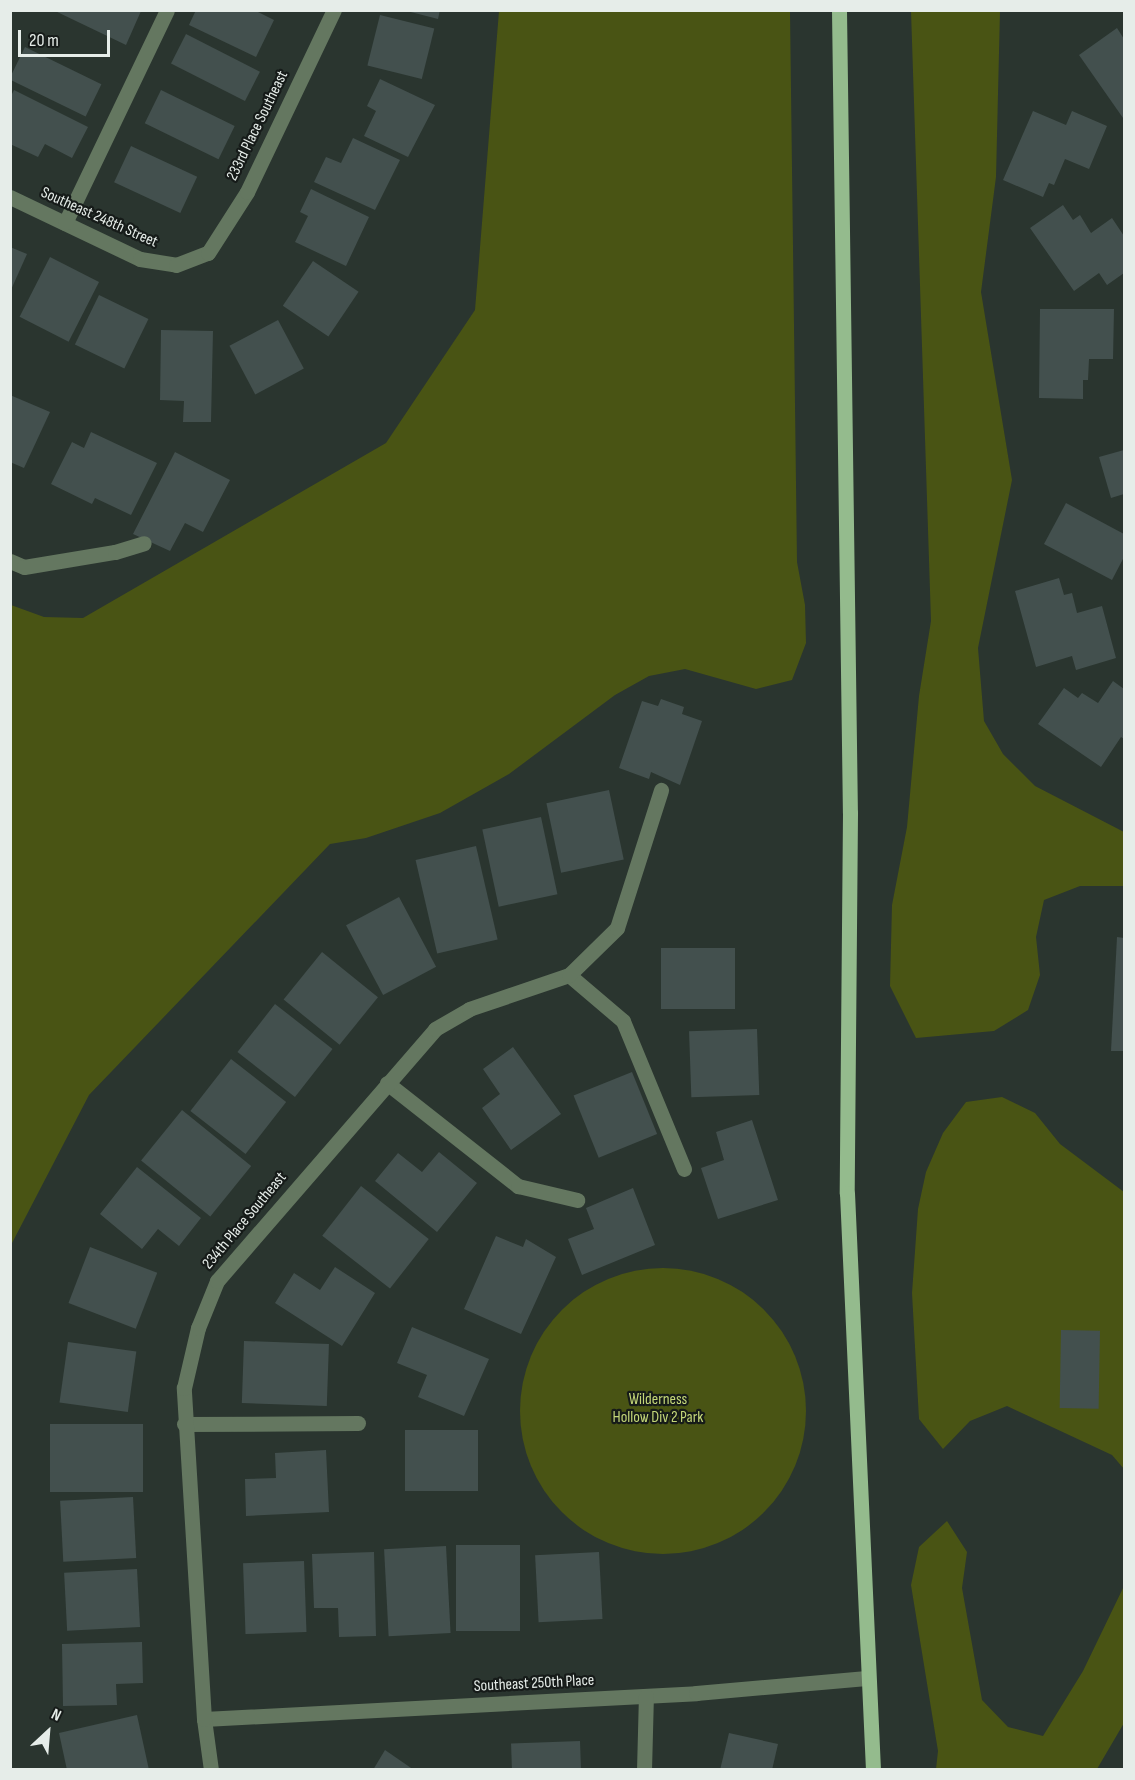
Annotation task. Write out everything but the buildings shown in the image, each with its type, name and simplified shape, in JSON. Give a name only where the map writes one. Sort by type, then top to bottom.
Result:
[{"type":"main road","points":[[839,10],[850,801],[847,1193],[866,1678],[873,1770]]},
{"type":"street","points":[[65,223],[167,10]]},
{"type":"street","name":"233rd Place Southeast","points":[[208,253],[247,192],[334,10]]},
{"type":"street","name":"Southeast 248th Street","points":[[10,197],[140,259],[162,265],[176,265],[208,253]]},
{"type":"street","points":[[10,561],[24,567],[115,552],[144,543]]},
{"type":"street","points":[[661,790],[617,928],[569,975],[623,1021],[684,1168]]},
{"type":"street","name":"234th Place Southeast","points":[[211,1770],[204,1719],[184,1424],[184,1388],[198,1328],[217,1281],[435,1029],[460,1014],[569,975]]},
{"type":"street","points":[[387,1083],[518,1186],[577,1200]]},
{"type":"street","points":[[184,1424],[358,1423]]},
{"type":"street","name":"Southeast 250th Place","points":[[204,1719],[646,1696],[866,1678]]},
{"type":"street","points":[[645,1770],[646,1696]]},
{"type":"green space","points":[[499,11],[790,11],[797,562],[805,605],[806,643],[792,680],[756,689],[685,669],[649,676],[615,695],[509,774],[440,813],[366,838],[330,844],[89,1095],[11,1245],[11,605],[44,617],[83,618],[386,443],[475,310]]},
{"type":"green space","points":[[911,11],[1000,11],[996,177],[981,292],[1012,480],[978,648],[984,721],[1003,754],[1035,786],[1124,832],[1124,886],[1080,886],[1044,900],[1036,937],[1040,975],[1028,1010],[994,1031],[916,1038],[890,986],[892,905],[907,827],[919,696],[931,621]]},
{"type":"green space","points":[[1002,1097],[1035,1113],[1060,1144],[1124,1192],[1124,1469],[1112,1455],[1007,1406],[970,1421],[943,1449],[919,1419],[912,1293],[918,1209],[926,1172],[943,1133],[966,1102]]},
{"type":"green space","name":"Wilderness Hollow Div 2 Park","points":[[663,1268],[691,1271],[718,1279],[742,1292],[764,1310],[782,1332],[795,1356],[803,1383],[806,1411],[803,1439],[795,1466],[782,1490],[764,1512],[742,1530],[718,1543],[691,1551],[663,1554],[635,1551],[608,1543],[584,1530],[562,1512],[544,1490],[531,1466],[523,1439],[520,1411],[523,1383],[531,1356],[544,1332],[562,1310],[584,1292],[608,1279],[635,1271]]},
{"type":"green space","points":[[947,1521],[967,1552],[962,1588],[982,1700],[1008,1727],[1043,1736],[1083,1671],[1124,1586],[1124,1723],[1097,1769],[936,1769],[938,1751],[911,1585],[919,1547]]}]
